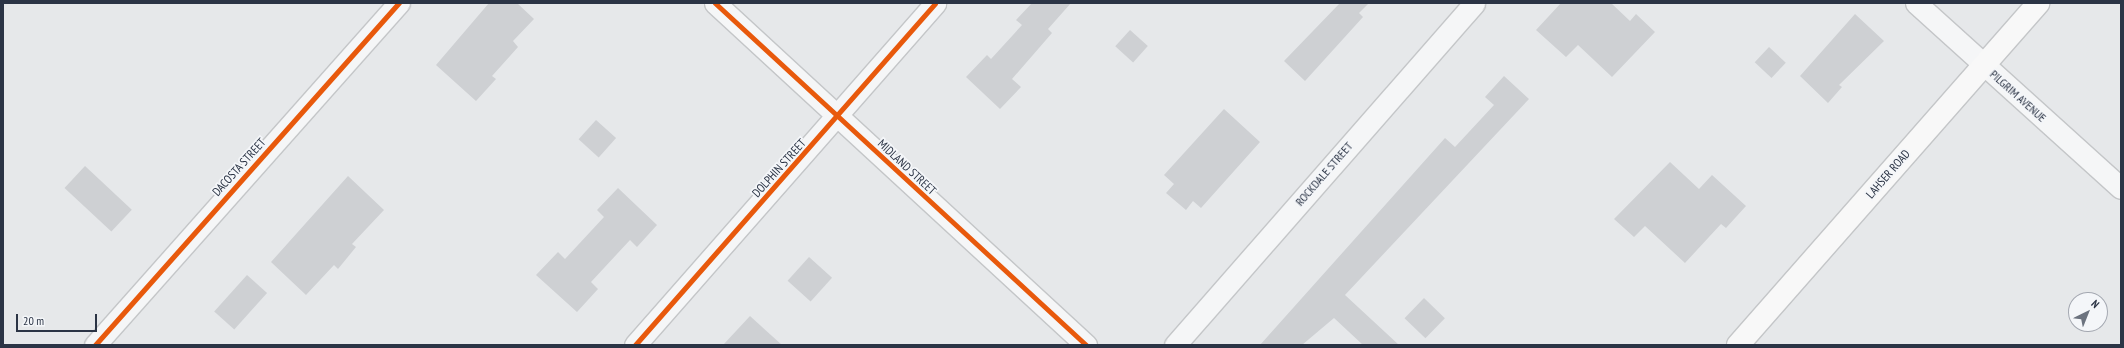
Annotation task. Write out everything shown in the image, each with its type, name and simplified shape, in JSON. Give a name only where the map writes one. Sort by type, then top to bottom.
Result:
[{"type":"main road","name":"LAHSER ROAD","points":[[1738,345],[2038,3]]},
{"type":"street","name":"DACOSTA STREET","points":[[95,345],[399,3]]},
{"type":"street","name":"MIDLAND STREET","points":[[715,3],[1086,345]]},
{"type":"street","name":"DOLPHIN STREET","points":[[635,345],[837,117],[935,3]]},
{"type":"street","name":"ROCKDALE STREET","points":[[1175,345],[1474,3]]},
{"type":"street","name":"PILGRIM AVENUE","points":[[1916,3],[2121,188]]},
{"type":"building","points":[[489,3],[517,3],[534,19],[513,41],[518,47],[492,76],[496,79],[476,101],[436,65]]},
{"type":"building","points":[[1032,3],[1071,3],[1048,29],[1052,33],[1012,79],[1021,87],[1000,109],[966,77],[987,55],[991,59],[1022,25],[1016,20]]},
{"type":"building","points":[[1340,3],[1369,3],[1359,13],[1363,17],[1305,81],[1284,61]]},
{"type":"building","points":[[1561,3],[1611,3],[1630,21],[1636,14],[1655,32],[1612,77],[1578,45],[1566,57],[1536,30]]},
{"type":"building","points":[[1855,14],[1884,41],[1839,85],[1842,87],[1828,103],[1800,76]]},
{"type":"building","points":[[1130,30],[1148,46],[1133,62],[1115,46]]},
{"type":"building","points":[[1769,47],[1786,63],[1771,78],[1755,62]]},
{"type":"building","points":[[1504,76],[1529,99],[1345,295],[1399,345],[1363,345],[1334,318],[1302,345],[1260,345],[1445,138],[1455,147],[1494,105],[1485,97]]},
{"type":"building","points":[[1224,109],[1260,142],[1201,208],[1193,201],[1186,210],[1166,193],[1174,184],[1164,175]]},
{"type":"building","points":[[596,120],[616,138],[599,157],[579,139]]},
{"type":"building","points":[[1670,162],[1699,189],[1712,175],[1746,206],[1726,228],[1721,224],[1685,263],[1645,226],[1634,237],[1614,219]]},
{"type":"building","points":[[85,166],[132,210],[111,232],[65,188]]},
{"type":"building","points":[[348,176],[384,210],[352,244],[356,247],[338,269],[334,265],[306,295],[271,262]]},
{"type":"building","points":[[618,188],[657,225],[637,247],[630,240],[591,282],[598,289],[577,312],[536,275],[558,252],[565,259],[604,217],[597,210]]},
{"type":"building","points":[[809,257],[832,278],[811,302],[788,281]]},
{"type":"building","points":[[247,275],[267,293],[234,329],[214,311]]},
{"type":"building","points":[[1424,298],[1445,318],[1425,338],[1405,318]]},
{"type":"building","points":[[750,316],[782,345],[723,345]]},
{"type":"cycle path","points":[[95,345],[399,3]]},
{"type":"cycle path","points":[[715,3],[1086,345]]},
{"type":"cycle path","points":[[635,345],[935,3]]}]
